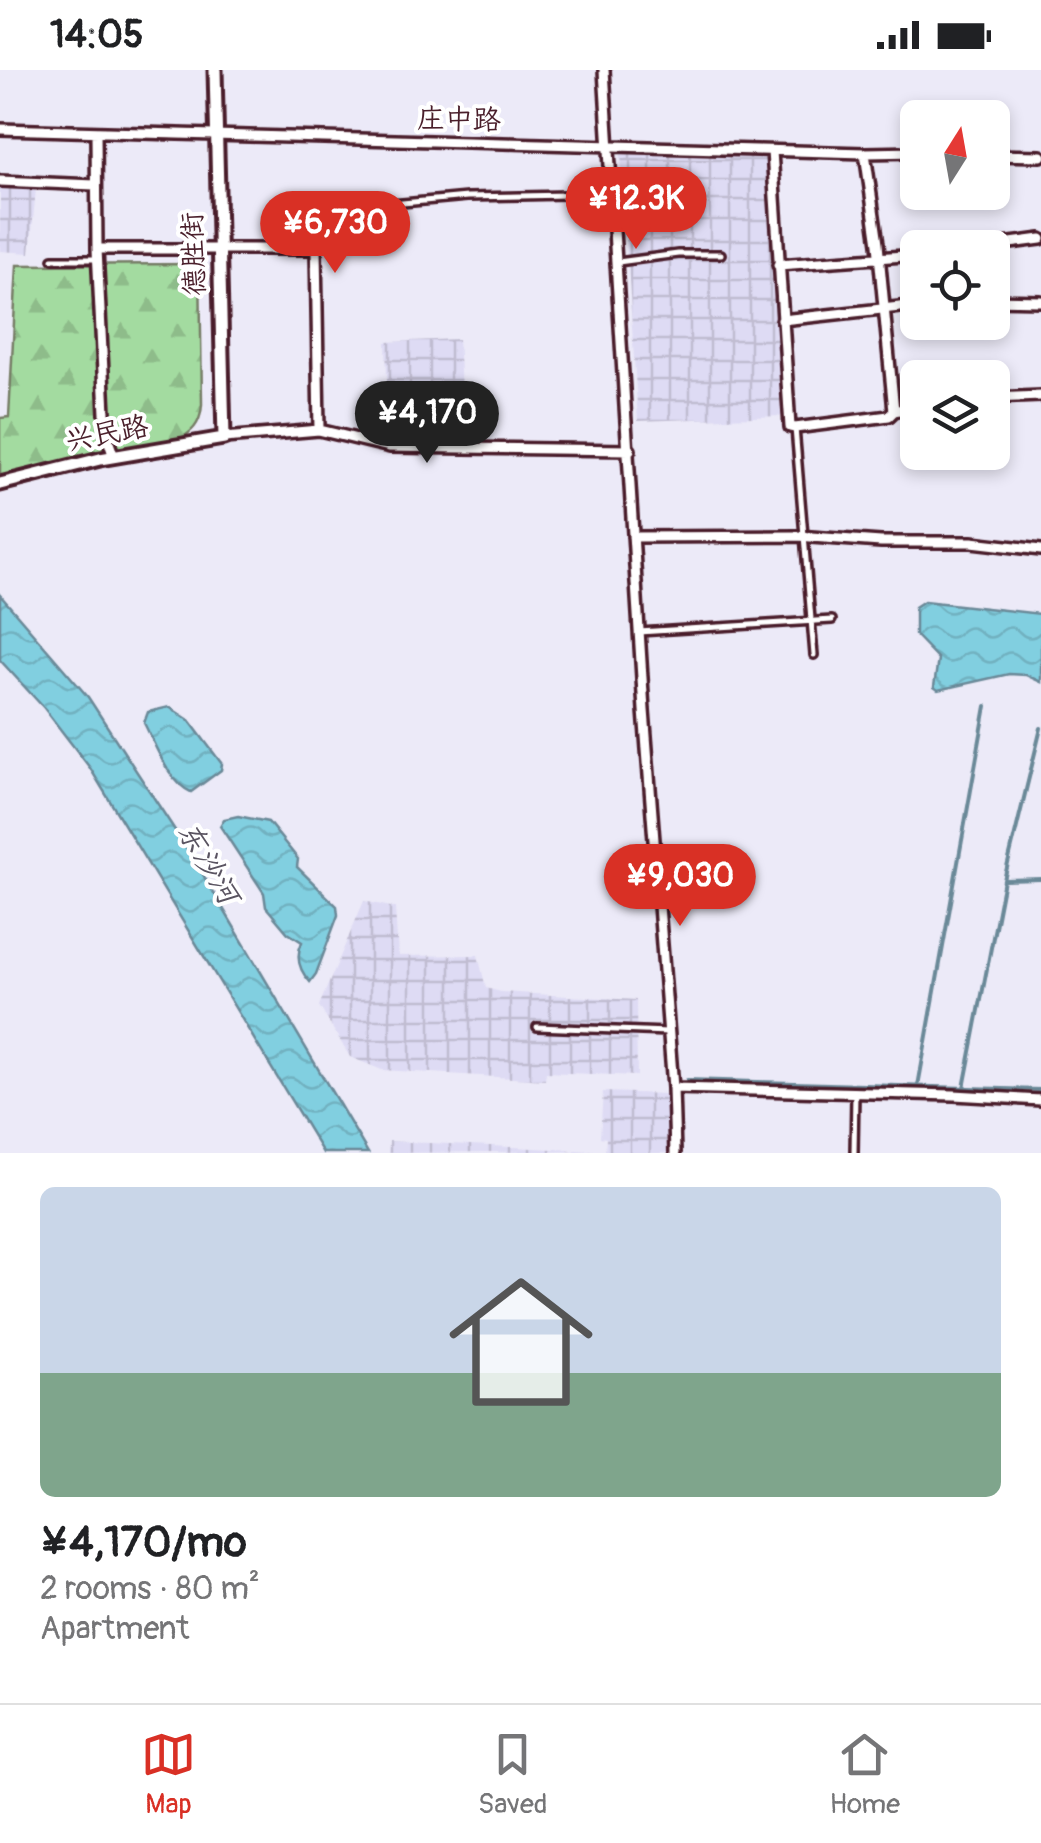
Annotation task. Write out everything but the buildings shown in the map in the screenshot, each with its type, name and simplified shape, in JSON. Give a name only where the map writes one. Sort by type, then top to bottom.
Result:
[{"type":"street","name":"德胜街","points":[[215,70],[224,438]]},
{"type":"street","points":[[604,70],[675,1153]]},
{"type":"street","name":"庄中路","points":[[0,129],[900,152]]},
{"type":"street","points":[[96,132],[97,254],[106,434],[114,457]]},
{"type":"street","points":[[772,151],[790,428],[889,416],[900,410]]},
{"type":"street","points":[[866,153],[894,411]]},
{"type":"street","points":[[1010,155],[1041,156]]},
{"type":"street","points":[[0,181],[95,185]]},
{"type":"street","points":[[1010,243],[1041,239]]},
{"type":"street","points":[[97,254],[316,248],[320,430]]},
{"type":"street","points":[[778,265],[900,257]]},
{"type":"street","points":[[1010,301],[1041,302]]},
{"type":"street","points":[[782,320],[900,307]]},
{"type":"street","points":[[1010,397],[1041,396]]},
{"type":"street","points":[[224,438],[320,430],[390,446],[630,450]]},
{"type":"street","name":"兴民路","points":[[0,484],[114,457],[224,438]]},
{"type":"street","points":[[633,536],[802,536],[881,542],[972,542],[1041,550]]},
{"type":"street","points":[[672,1088],[1041,1100]]},
{"type":"lane","points":[[327,210],[467,198],[613,194]]},
{"type":"lane","points":[[53,259],[97,254]]},
{"type":"lane","points":[[618,262],[678,254],[722,254]]},
{"type":"lane","points":[[795,428],[814,655]]},
{"type":"lane","points":[[639,632],[832,620]]},
{"type":"lane","points":[[537,1027],[668,1032]]},
{"type":"lane","points":[[854,1153],[855,1092]]},
{"type":"shaded area","points":[[621,154],[768,157],[783,416],[638,421]]},
{"type":"shaded area","points":[[0,187],[36,188],[30,253],[0,251]]},
{"type":"shaded area","points":[[458,339],[463,423],[388,422],[386,342]]},
{"type":"shaded area","points":[[364,901],[395,908],[398,956],[478,955],[486,988],[501,992],[636,1000],[637,1076],[546,1072],[545,1080],[382,1070],[350,1057],[319,1006]]},
{"type":"shaded area","points":[[603,1092],[667,1094],[669,1153],[605,1153],[606,1138],[600,1137]]},
{"type":"shaded area","points":[[389,1141],[595,1151],[388,1153]]},
{"type":"green space","points":[[200,264],[202,404],[191,431],[183,437],[0,477],[0,418],[9,417],[17,265]]},
{"type":"water","points":[[0,595],[88,697],[195,861],[368,1153],[323,1153],[90,768],[44,708],[0,660]]},
{"type":"water","points":[[924,601],[1041,614],[1041,682],[1026,675],[1009,674],[938,690],[934,687],[938,659],[915,635],[915,607]]},
{"type":"water","points":[[169,707],[189,720],[222,764],[221,770],[191,792],[169,771],[144,723],[148,712]]},
{"type":"water","points":[[238,816],[268,822],[298,859],[297,867],[337,906],[338,915],[310,982],[299,963],[302,942],[288,933],[266,907],[264,893],[220,826],[224,819]]},
{"type":"waterway","points":[[918,1086],[986,706]]},
{"type":"waterway","points":[[964,1088],[1004,880],[1041,728]]},
{"type":"waterway","points":[[1006,880],[1041,879]]},
{"type":"waterway","points":[[687,1080],[1041,1090]]},
{"type":"water label","name":"东沙河","points":[[208,863]]}]
